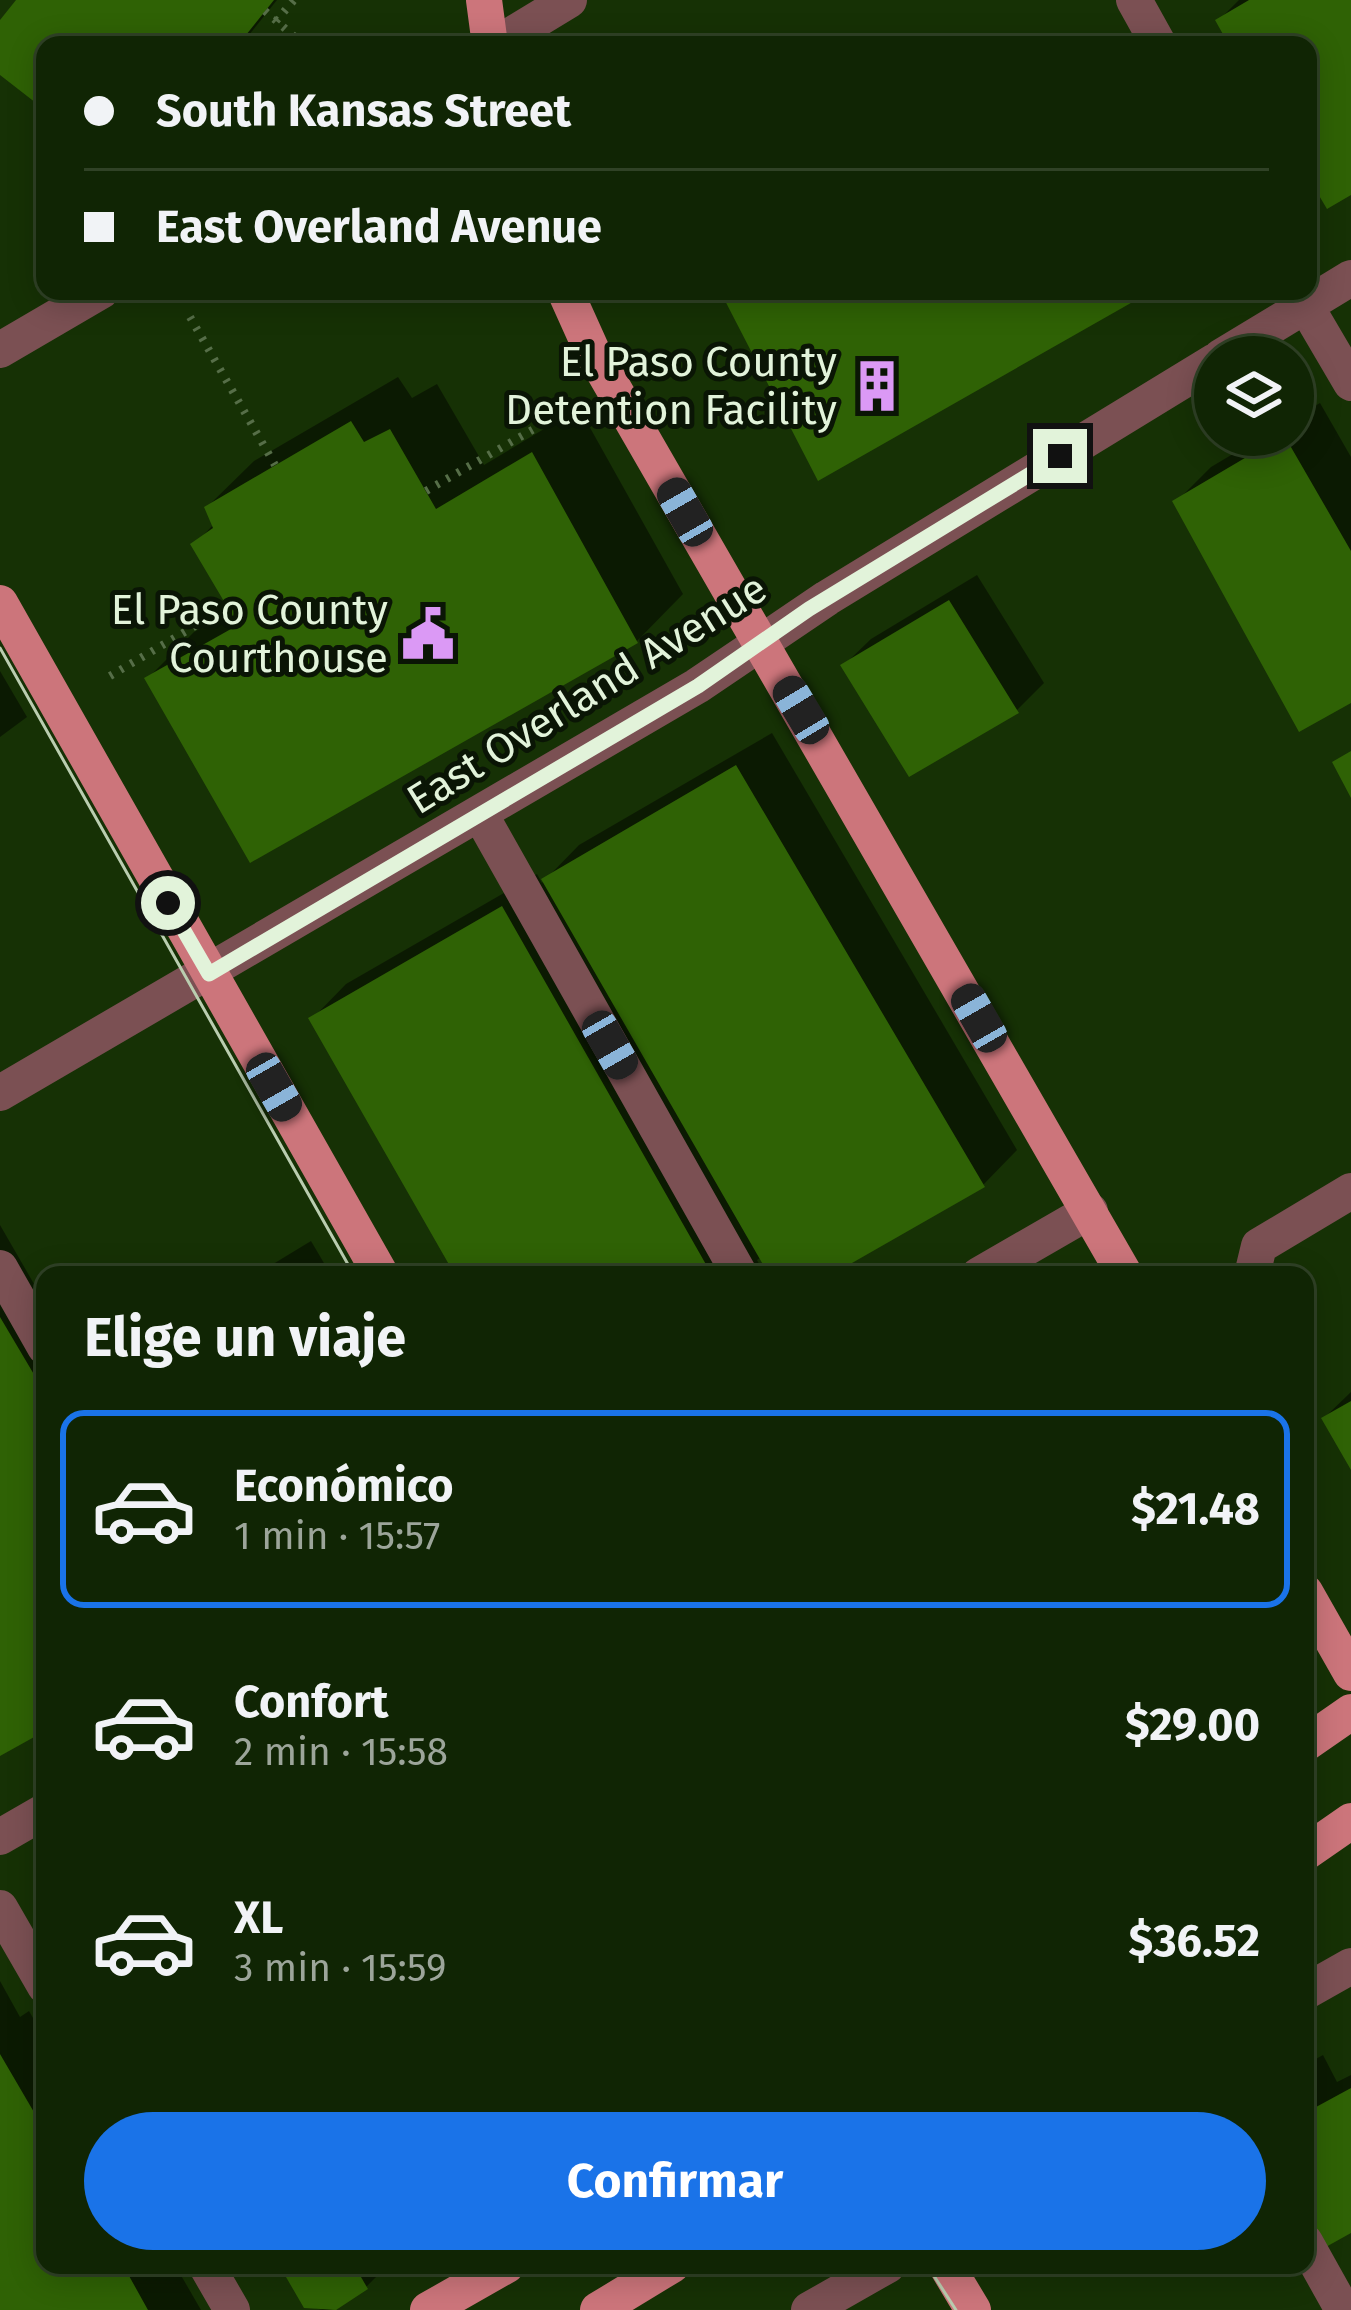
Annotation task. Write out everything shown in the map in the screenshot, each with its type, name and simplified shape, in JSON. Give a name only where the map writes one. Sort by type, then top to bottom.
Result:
[{"type":"main road","points":[[484,0],[490,36]]},
{"type":"main road","points":[[570,300],[592,351],[1121,1266]]},
{"type":"main road","points":[[0,603],[376,1266]]},
{"type":"main road","points":[[1314,1608],[1351,1673]]},
{"type":"main road","points":[[1314,1738],[1351,1712]]},
{"type":"main road","points":[[1314,1847],[1351,1821]]},
{"type":"main road","points":[[428,2310],[491,2274]]},
{"type":"main road","points":[[598,2310],[657,2274]]},
{"type":"main road","points":[[951,2274],[973,2310]]},
{"type":"street","points":[[507,36],[568,0]]},
{"type":"street","points":[[1134,0],[1154,36]]},
{"type":"street","name":"East Overland Avenue","points":[[1317,292],[1351,278]]},
{"type":"street","points":[[0,350],[86,300]]},
{"type":"street","name":"East Overland Avenue","points":[[1249,336],[1298,300]]},
{"type":"street","points":[[1302,300],[1351,383]]},
{"type":"street","name":"East Overland Avenue","points":[[0,1093],[698,686],[760,642],[1194,374]]},
{"type":"street","points":[[480,814],[735,1266]]},
{"type":"street","points":[[1254,1266],[1259,1246],[1351,1191]]},
{"type":"street","points":[[995,1266],[1090,1211]]},
{"type":"street","points":[[0,1268],[36,1331]]},
{"type":"street","points":[[0,1837],[36,1816]]},
{"type":"street","points":[[0,1908],[36,1970]]},
{"type":"street","points":[[1314,1987],[1351,1966]]},
{"type":"street","points":[[1314,2258],[1343,2310]]},
{"type":"street","points":[[211,2274],[232,2310]]},
{"type":"street","points":[[808,2310],[872,2274]]},
{"type":"path","points":[[276,21],[294,0]]},
{"type":"path","points":[[265,11],[294,36]]},
{"type":"path","points":[[190,316],[275,465]]},
{"type":"path","points":[[426,491],[546,422]]},
{"type":"path","points":[[110,676],[226,607]]},
{"type":"building","points":[[16,0],[274,0],[245,36],[36,36],[36,103],[0,75],[0,20]]},
{"type":"building","points":[[1249,0],[1351,0],[1351,195],[1327,209],[1317,192],[1317,36],[1224,36],[1215,20]]},
{"type":"building","name":"El Paso County Detention Facility","points":[[725,300],[1136,300],[818,481]]},
{"type":"building","name":"El Paso County Courthouse","points":[[351,421],[364,442],[390,429],[436,509],[532,452],[638,643],[250,863],[144,678],[238,625],[190,544],[213,528],[204,507]]},
{"type":"building","points":[[1248,456],[1296,456],[1351,551],[1351,703],[1299,732],[1172,501]]},
{"type":"building","points":[[949,600],[1019,713],[909,777],[840,665]]},
{"type":"building","points":[[1351,751],[1351,798],[1332,762]]},
{"type":"building","points":[[736,765],[985,1187],[847,1266],[764,1266],[541,879]]},
{"type":"building","points":[[502,906],[707,1266],[450,1266],[308,1018]]},
{"type":"building","points":[[0,1317],[36,1378],[36,1736],[0,1756]]},
{"type":"building","points":[[1351,1401],[1351,1470],[1321,1418]]},
{"type":"building","points":[[0,2054],[36,2116],[36,2274],[128,2274],[148,2310],[0,2310]]},
{"type":"building","points":[[1351,2088],[1351,2233],[1324,2248],[1314,2230],[1314,2108]]},
{"type":"building","points":[[284,2274],[359,2274],[368,2289],[336,2310],[304,2308]]},
{"type":"tram line","points":[[0,648],[349,1266]]},
{"type":"tram line","points":[[933,2274],[956,2310]]},
{"type":"place","name":"El Paso County Detention Facility","points":[[877,386]]},
{"type":"place","name":"El Paso County Courthouse","points":[[428,634]]},
{"type":"route","points":[[168,903],[209,974],[698,686],[809,609],[1060,456]]}]
